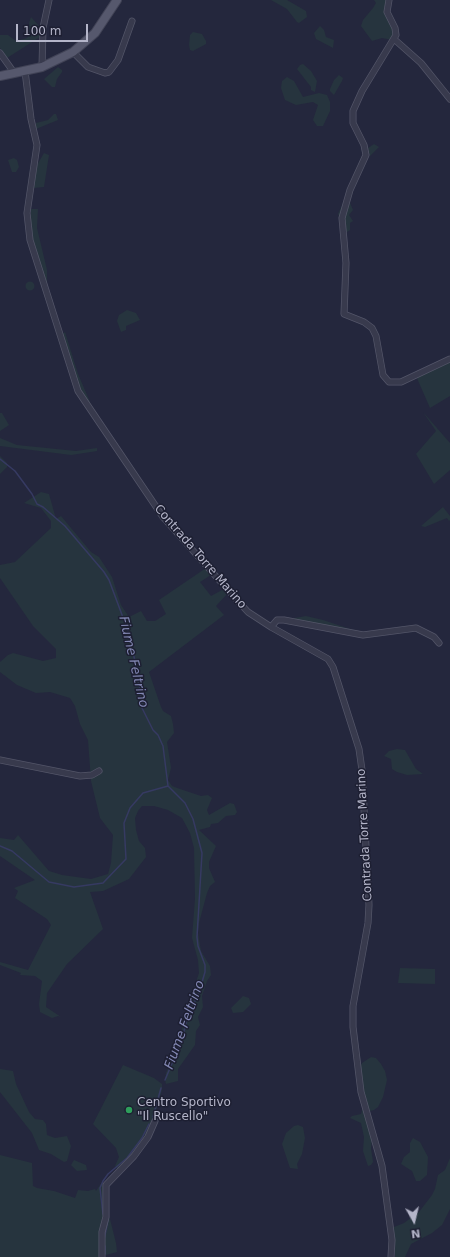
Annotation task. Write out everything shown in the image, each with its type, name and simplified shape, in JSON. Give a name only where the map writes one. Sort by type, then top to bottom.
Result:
[{"type":"main road","points":[[0,76],[25,72],[42,67],[73,52],[95,33],[117,0]]},
{"type":"street","points":[[42,67],[43,28],[49,0]]},
{"type":"street","points":[[389,0],[386,9],[396,31],[394,39],[362,91],[353,111],[353,123],[364,146],[366,155],[350,190],[342,218],[346,263],[344,314],[364,322],[372,328],[376,336],[383,375],[389,382],[401,382],[450,359]]},
{"type":"street","points":[[73,52],[92,69],[109,72],[118,60],[132,22]]},
{"type":"street","points":[[394,39],[421,63],[450,99]]},
{"type":"street","points":[[0,53],[15,74]]},
{"type":"street","name":"Contrada Torre Marino","points":[[25,72],[31,119],[37,145],[27,213],[30,240],[78,391],[164,517],[248,612],[271,627],[328,658],[333,667],[358,749],[362,770],[368,917],[353,1006],[353,1027],[361,1092],[384,1178],[392,1240],[391,1257]]},
{"type":"street","points":[[271,627],[277,620],[284,620],[363,634],[416,628],[434,637],[439,643]]},
{"type":"street","points":[[0,760],[80,776],[92,775],[99,771]]},
{"type":"street","points":[[102,1257],[102,1232],[106,1217],[106,1185],[134,1156],[148,1137],[155,1121]]},
{"type":"shaded area","points":[[271,0],[287,0],[306,11],[307,17],[299,23],[287,9]]},
{"type":"shaded area","points":[[374,0],[389,0],[386,5],[395,31],[392,40],[382,38],[372,41],[361,26],[363,20],[376,3]]},
{"type":"shaded area","points":[[31,17],[40,27],[40,37],[7,58],[0,48],[0,35],[8,35],[16,41],[27,38],[30,34],[29,23]]},
{"type":"shaded area","points":[[320,26],[324,30],[326,37],[334,40],[333,48],[316,39],[314,33]]},
{"type":"shaded area","points":[[193,32],[202,34],[206,44],[193,51],[190,50],[189,45],[190,35]]},
{"type":"shaded area","points":[[303,64],[311,71],[317,81],[315,92],[311,90],[311,87],[297,69]]},
{"type":"shaded area","points":[[58,67],[62,70],[62,72],[57,79],[55,87],[52,87],[44,79]]},
{"type":"shaded area","points":[[339,75],[343,78],[334,95],[330,89],[334,80]]},
{"type":"shaded area","points":[[287,77],[294,81],[303,97],[319,93],[327,95],[330,102],[330,111],[323,126],[317,126],[313,120],[318,105],[313,102],[296,105],[285,100],[281,88],[282,81]]},
{"type":"shaded area","points":[[56,114],[58,120],[36,129],[36,123],[48,120]]},
{"type":"shaded area","points":[[374,144],[379,147],[370,156],[368,148]]},
{"type":"shaded area","points":[[44,153],[49,155],[44,187],[33,188],[37,165]]},
{"type":"shaded area","points":[[14,158],[17,160],[19,167],[16,172],[12,172],[8,160]]},
{"type":"shaded area","points":[[344,201],[350,203],[353,210],[349,215],[353,221],[350,223],[350,230],[347,232],[338,214]]},
{"type":"shaded area","points":[[31,209],[38,209],[37,228],[47,270],[47,288],[34,248]]},
{"type":"shaded area","points":[[30,281],[35,286],[30,291],[25,286]]},
{"type":"shaded area","points":[[127,310],[136,313],[140,320],[126,326],[126,330],[121,332],[117,321],[119,315]]},
{"type":"shaded area","points":[[65,332],[78,374],[90,402],[87,403],[79,389],[61,335]]},
{"type":"shaded area","points":[[450,360],[450,396],[430,408],[416,376]]},
{"type":"shaded area","points":[[423,412],[450,443],[450,470],[434,484],[416,454],[436,431]]},
{"type":"shaded area","points":[[0,413],[2,413],[9,425],[0,431]]},
{"type":"shaded area","points":[[0,438],[17,445],[76,451],[97,448],[97,451],[71,455],[0,446]]},
{"type":"shaded area","points":[[0,456],[7,463],[7,467],[0,474]]},
{"type":"shaded area","points":[[41,492],[49,494],[56,519],[61,516],[91,552],[99,557],[112,577],[121,605],[129,617],[141,611],[147,621],[155,621],[166,614],[159,600],[206,568],[211,575],[200,582],[211,596],[224,589],[228,593],[216,606],[224,615],[149,672],[161,707],[163,711],[171,716],[173,724],[174,733],[167,742],[171,768],[168,780],[172,786],[201,796],[208,795],[212,798],[207,810],[209,815],[230,803],[234,804],[237,812],[235,815],[226,816],[218,823],[211,824],[210,827],[199,830],[216,846],[209,862],[209,868],[215,882],[210,886],[207,893],[199,923],[198,933],[201,951],[210,966],[211,975],[207,981],[202,996],[203,1007],[198,1017],[200,1025],[196,1031],[195,1045],[178,1069],[178,1081],[166,1084],[166,1073],[178,1047],[185,1015],[199,973],[198,960],[192,938],[195,899],[194,848],[190,833],[182,818],[168,810],[154,806],[142,806],[138,811],[135,818],[136,830],[139,841],[145,848],[146,857],[129,879],[103,891],[90,892],[103,929],[67,964],[47,993],[46,1007],[61,1017],[58,1016],[52,1018],[40,1012],[39,1004],[42,981],[35,976],[20,975],[21,973],[0,965],[0,962],[28,970],[51,925],[47,919],[15,898],[18,891],[14,888],[35,880],[0,856],[0,838],[14,840],[18,835],[49,871],[62,875],[91,879],[108,874],[111,863],[113,835],[100,818],[91,781],[88,740],[80,724],[75,706],[70,698],[50,692],[36,693],[17,685],[0,672],[0,662],[8,655],[13,653],[43,661],[56,658],[56,649],[33,626],[0,578],[0,565],[15,562],[51,528],[51,521],[41,508],[24,503]]},
{"type":"shaded area","points":[[443,507],[450,516],[449,521],[447,518],[425,527],[421,526]]},
{"type":"shaded area","points":[[306,616],[323,620],[362,633],[289,619]]},
{"type":"shaded area","points":[[397,749],[405,750],[416,769],[423,774],[407,775],[392,769],[391,759],[384,756],[389,751]]},
{"type":"shaded area","points":[[400,968],[435,969],[435,984],[398,983]]},
{"type":"shaded area","points":[[243,996],[249,998],[251,1004],[243,1012],[233,1013],[231,1008]]},
{"type":"shaded area","points":[[371,1057],[376,1058],[381,1064],[385,1071],[387,1080],[383,1097],[378,1107],[370,1111],[364,1098],[359,1069],[362,1063]]},
{"type":"shaded area","name":"Centro Sportivo \"Il Ruscello\"","points":[[123,1065],[154,1078],[162,1084],[162,1090],[154,1119],[146,1136],[132,1155],[118,1170],[115,1166],[119,1157],[116,1148],[93,1124]]},
{"type":"shaded area","points":[[0,1069],[13,1071],[16,1084],[29,1112],[35,1119],[43,1120],[46,1124],[47,1135],[55,1138],[67,1136],[71,1146],[67,1161],[64,1162],[51,1154],[39,1150],[32,1133],[0,1092]]},
{"type":"shaded area","points":[[363,1107],[372,1139],[371,1149],[373,1162],[368,1166],[363,1151],[364,1137],[361,1123],[350,1118],[361,1114]]},
{"type":"shaded area","points":[[298,1125],[303,1127],[305,1138],[302,1154],[297,1164],[298,1169],[290,1168],[282,1144],[286,1133],[294,1126]]},
{"type":"shaded area","points":[[413,1138],[420,1142],[428,1157],[427,1175],[420,1181],[416,1181],[412,1171],[401,1164],[404,1157],[410,1152],[410,1143]]},
{"type":"shaded area","points":[[0,1155],[32,1163],[33,1186],[37,1188],[54,1191],[75,1198],[78,1190],[88,1191],[95,1189],[96,1191],[102,1182],[104,1184],[105,1212],[100,1232],[100,1257],[0,1257]]},
{"type":"shaded area","points":[[450,1158],[450,1209],[442,1225],[432,1233],[411,1244],[405,1257],[395,1257],[394,1227],[404,1223],[419,1212],[432,1195],[438,1175],[445,1170]]},
{"type":"shaded area","points":[[74,1160],[86,1165],[87,1170],[77,1171],[71,1165]]},
{"type":"shaded area","points":[[107,1216],[110,1219],[117,1252],[106,1255],[104,1254],[103,1242]]},
{"type":"waterway","name":"Fiume Feltrino","points":[[0,459],[15,471],[32,494],[37,504],[43,507],[65,526],[109,580],[128,631],[138,674],[142,708],[163,746],[168,786],[185,803],[193,819],[202,853],[197,937],[198,946],[205,965],[205,972],[200,989],[187,1020],[181,1042],[165,1080]]},
{"type":"waterway","points":[[0,846],[12,851],[49,882],[74,887],[103,883],[126,859],[124,823],[130,808],[143,793],[168,786]]},
{"type":"waterway","name":"Fiume Feltrino","points":[[153,1117],[161,1088]]},
{"type":"waterway","name":"Fiume Feltrino","points":[[103,1214],[100,1188],[103,1181],[108,1174],[127,1158],[142,1138],[149,1124]]},
{"type":"waterway","name":"Fiume Feltrino","points":[[104,1240],[108,1220]]},
{"type":"waterway","name":"Fiume Feltrino","points":[[105,1246],[105,1254]]},
{"type":"place","name":"Centro Sportivo \"Il Ruscello\"","points":[[129,1110]]}]
